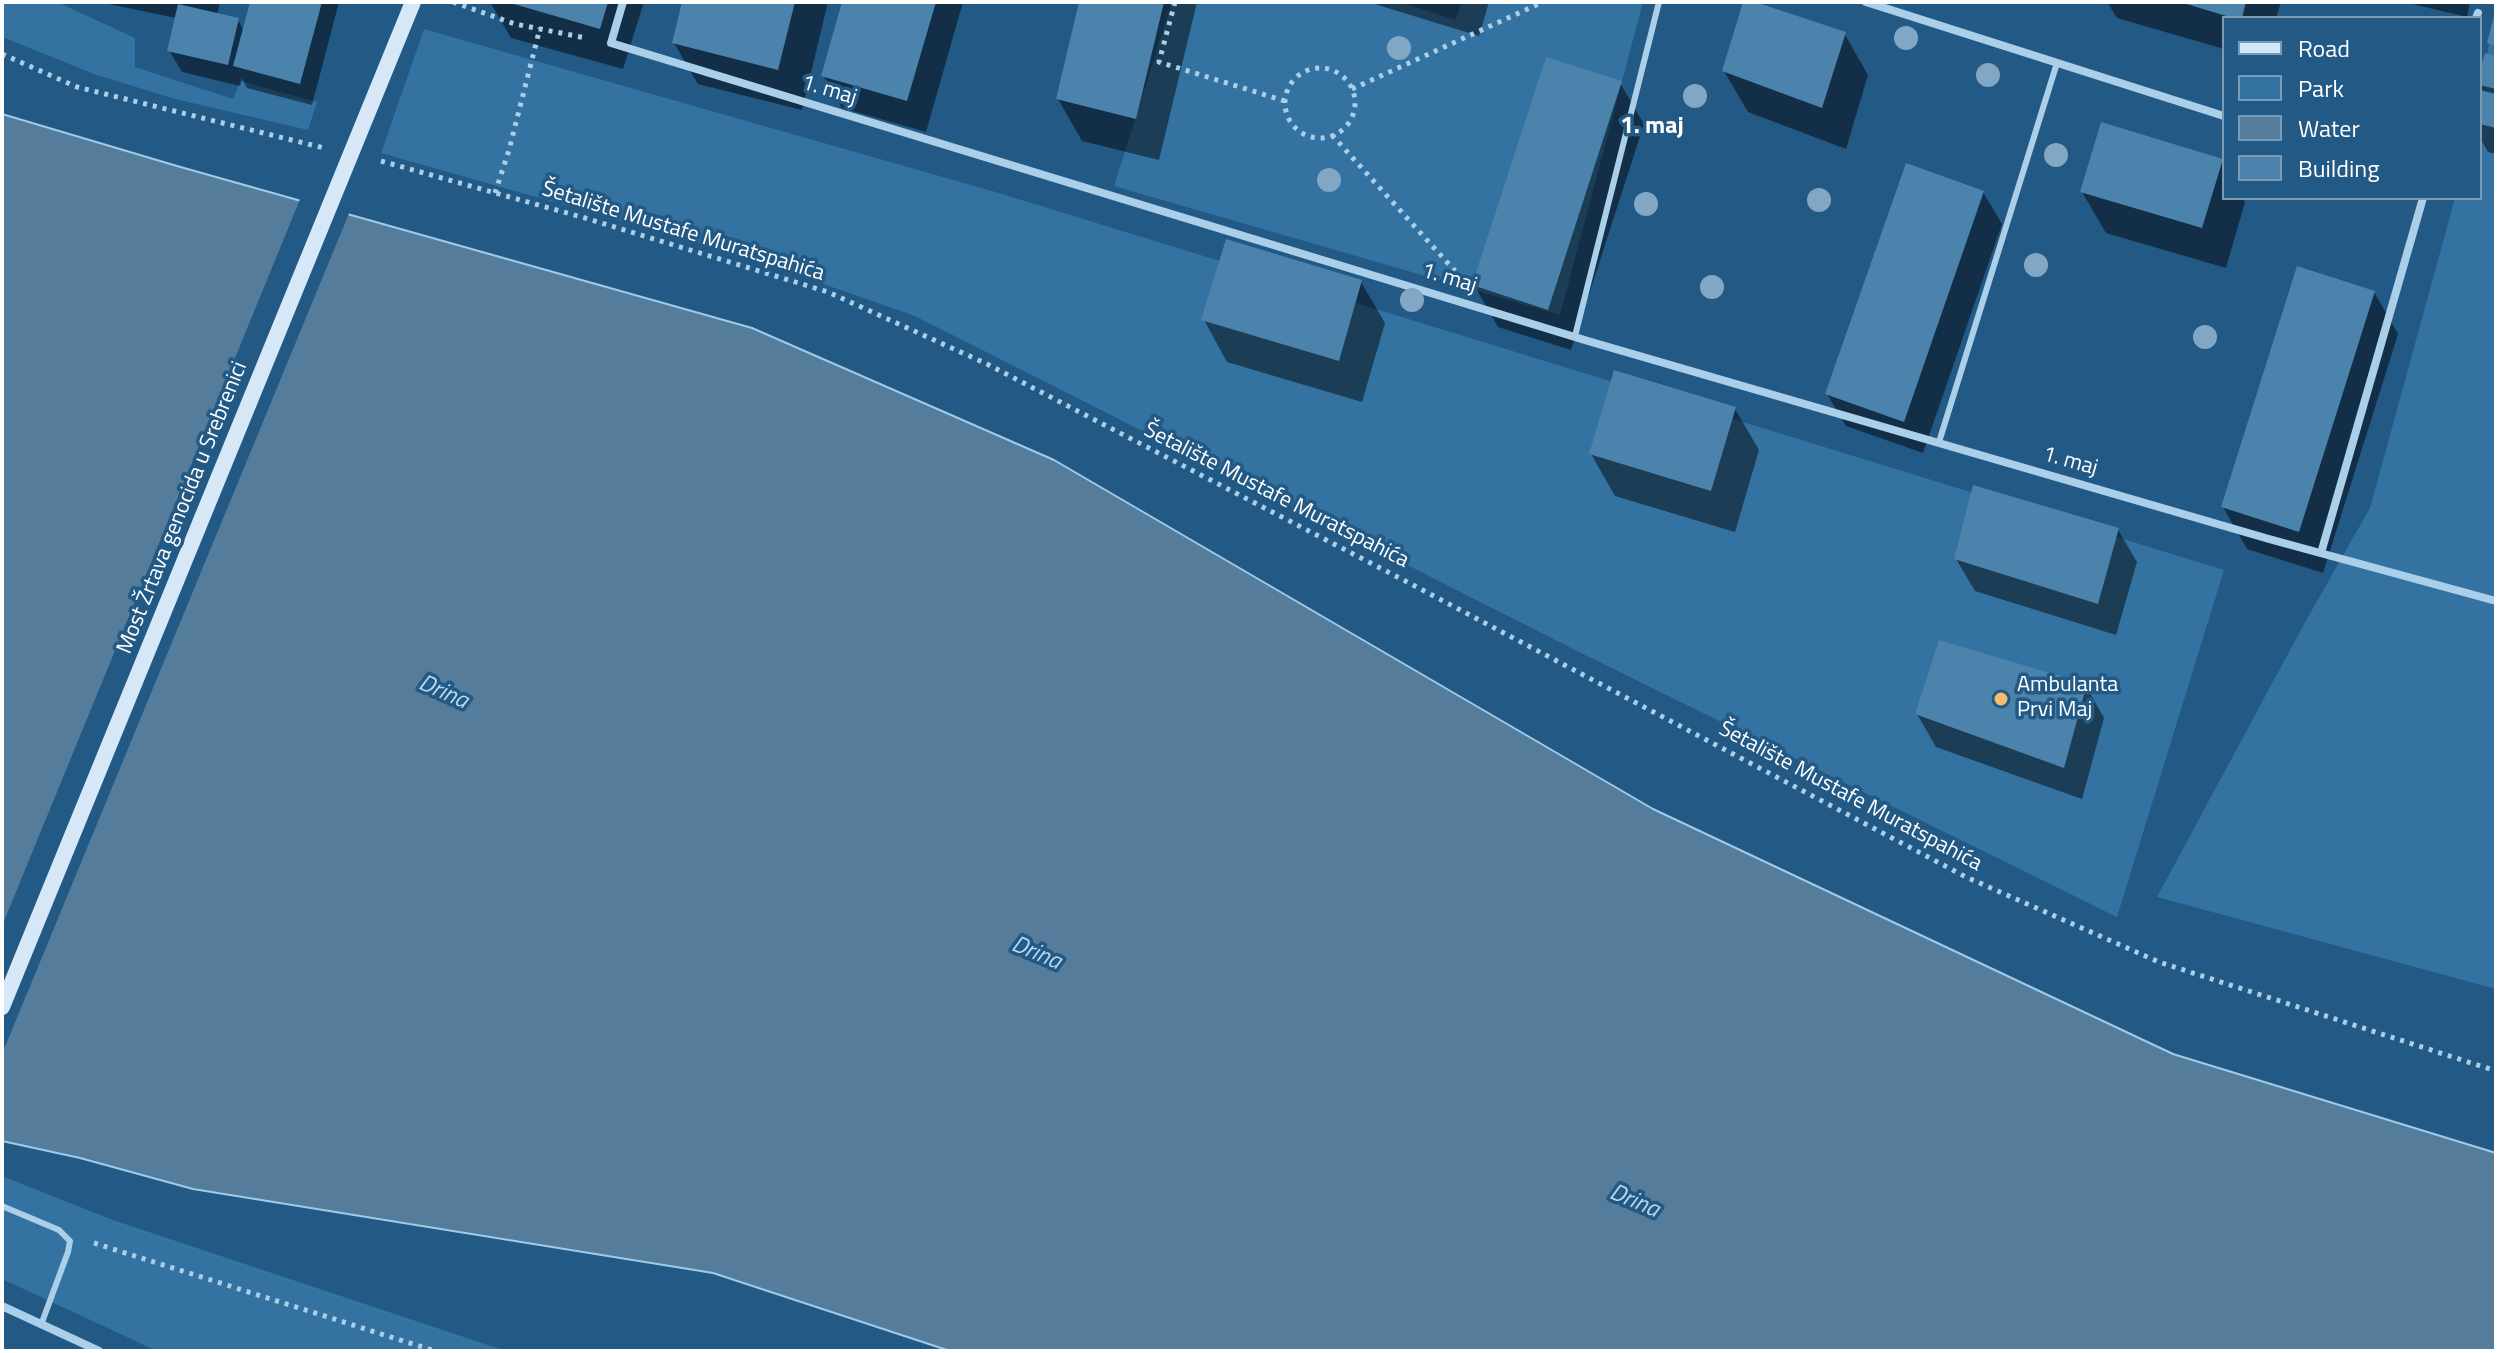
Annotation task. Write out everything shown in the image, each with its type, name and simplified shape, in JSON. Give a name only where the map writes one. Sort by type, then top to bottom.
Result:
[{"type":"main road","name":"Most Žrtava genocida u Srebrenici","points":[[2,1007],[413,2]]},
{"type":"street","points":[[611,43],[623,2]]},
{"type":"street","points":[[1866,2],[2222,115]]},
{"type":"street","name":"1. maj","points":[[611,43],[1575,336],[2496,601]]},
{"type":"street","points":[[2321,553],[2422,200]]},
{"type":"street","points":[[2,1306],[99,1351]]},
{"type":"lane","points":[[1575,336],[1659,2]]},
{"type":"lane","points":[[1939,442],[2057,63]]},
{"type":"lane","points":[[2,1206],[66,1235],[70,1241],[41,1325]]},
{"type":"path","points":[[453,2],[515,24],[611,43]]},
{"type":"path","points":[[1175,2],[1159,62],[1285,101]]},
{"type":"path","points":[[1352,89],[1543,2]]},
{"type":"path","points":[[495,193],[540,28]]},
{"type":"path","points":[[2,54],[77,87],[331,149]]},
{"type":"path","points":[[1315,68],[1337,72],[1352,89],[1354,111],[1342,130],[1332,135],[1309,136],[1291,123],[1285,101],[1294,79],[1303,72],[1315,68]]},
{"type":"path","points":[[1332,135],[1490,310]]},
{"type":"path","name":"Šetalište Mustafe Muratspahića","points":[[377,160],[828,292],[987,364],[1399,577],[1966,877],[2159,962],[2496,1071]]},
{"type":"path","points":[[66,1235],[435,1351]]},
{"type":"green space","points":[[2,2],[57,2],[135,38],[135,67],[233,99],[240,81],[317,102],[308,130],[175,99],[94,74],[2,37]]},
{"type":"green space","points":[[1172,2],[1400,2],[1455,20],[1462,2],[1643,2],[1560,315],[1114,186]]},
{"type":"green space","points":[[2496,2],[2496,989],[2157,897],[2370,508],[2454,200],[2482,200],[2482,85]]},
{"type":"green space","points":[[424,29],[999,193],[2224,570],[2117,917],[1577,651],[915,316],[737,254],[381,153]]},
{"type":"green space","points":[[2,1176],[113,1220],[506,1351],[157,1351],[2,1279]]},
{"type":"water","name":"Drina","points":[[2,114],[752,328],[1054,460],[1653,809],[2173,1054],[2496,1153],[2496,1351],[950,1351],[713,1273],[193,1189],[80,1158],[2,1141]]},
{"type":"pier","points":[[301,197],[350,211],[2,1054],[2,926]]},
{"type":"building","points":[[250,2],[322,2],[300,84],[233,66]]},
{"type":"building","points":[[507,2],[608,2],[600,29]]},
{"type":"building","points":[[682,2],[795,2],[778,70],[672,43]]},
{"type":"building","points":[[842,2],[936,2],[907,101],[821,76]]},
{"type":"building","points":[[1079,2],[1164,2],[1136,119],[1056,99]]},
{"type":"building","points":[[1743,2],[1755,2],[1846,32],[1822,108],[1722,71]]},
{"type":"building","points":[[2180,2],[2246,2],[2242,16],[2226,16]]},
{"type":"building","points":[[178,4],[239,18],[228,65],[167,51]]},
{"type":"building","points":[[2496,12],[2496,46],[2487,43]]},
{"type":"building","points":[[2485,53],[2496,56],[2496,89],[2482,86]]},
{"type":"building","points":[[1546,57],[1622,81],[1548,310],[1472,285]]},
{"type":"building","points":[[2482,90],[2496,94],[2496,128],[2482,124]]},
{"type":"building","points":[[2101,122],[2222,159],[2202,228],[2080,192]]},
{"type":"building","points":[[1906,163],[1984,191],[1904,422],[1825,394]]},
{"type":"building","points":[[1226,239],[1362,280],[1339,361],[1201,320]]},
{"type":"building","points":[[2297,266],[2375,291],[2299,532],[2221,507]]},
{"type":"building","points":[[1614,370],[1736,407],[1711,491],[1589,454]]},
{"type":"building","points":[[1973,485],[2119,528],[2098,604],[1954,559]]},
{"type":"building","name":"Ambulanta Prvi Maj","points":[[1939,640],[2087,684],[2064,768],[1915,714]]},
{"type":"place","name":"Ambulanta Prvi Maj","points":[[2001,699]]},
{"type":"district","name":"1. maj","points":[[1652,127]]}]
